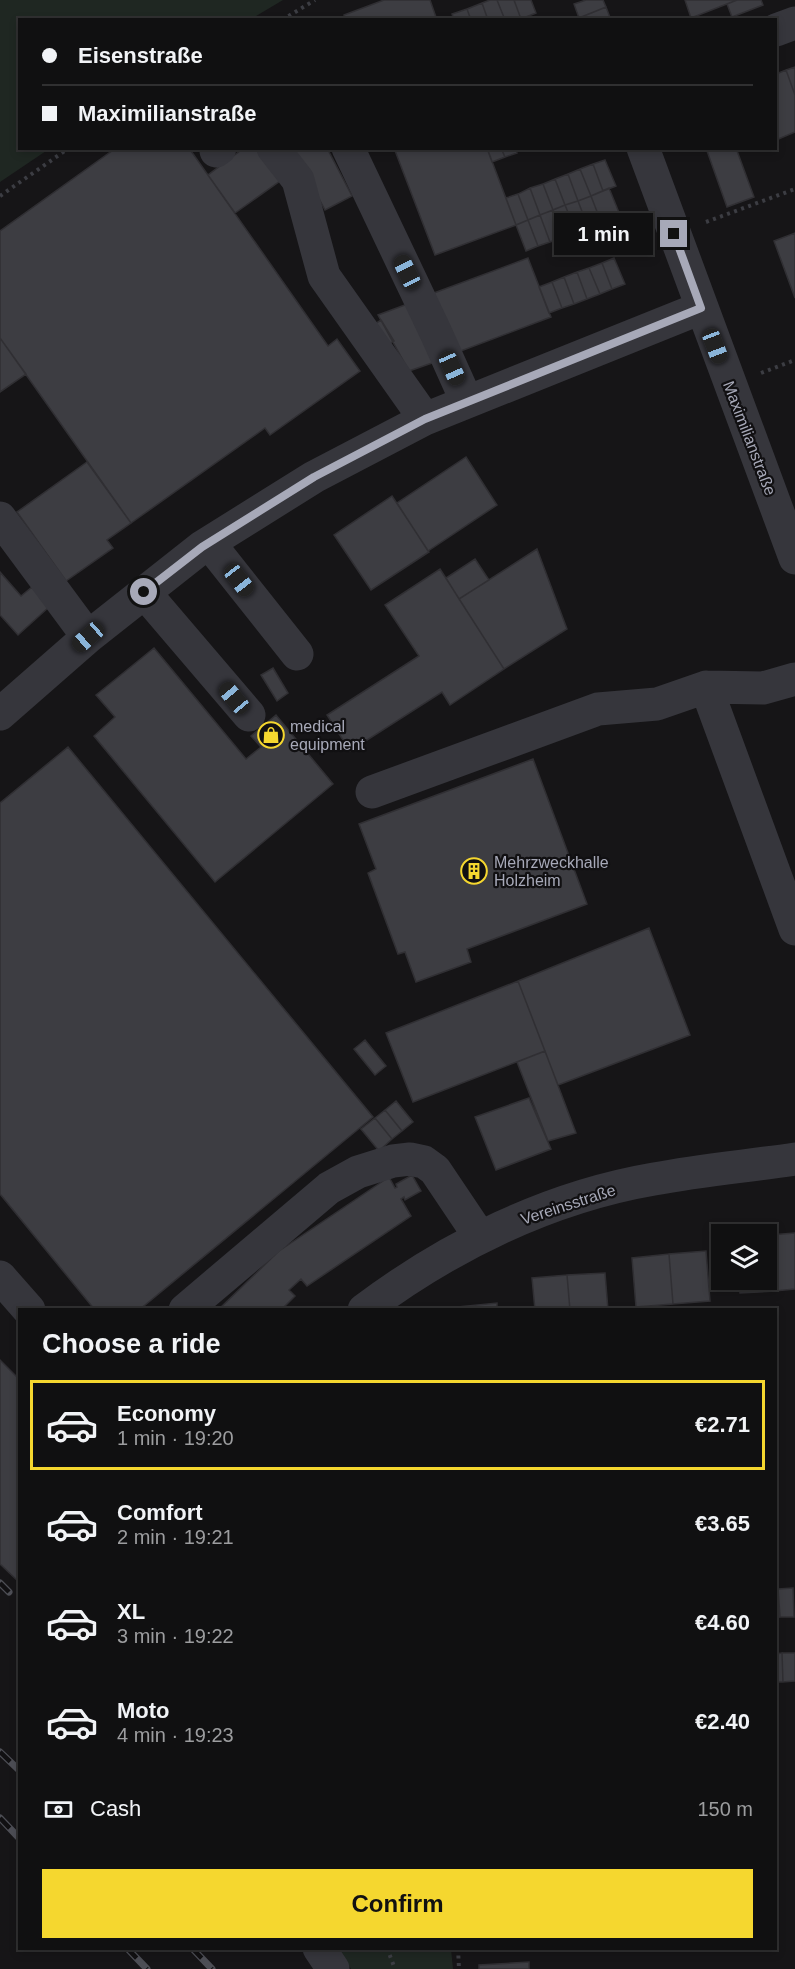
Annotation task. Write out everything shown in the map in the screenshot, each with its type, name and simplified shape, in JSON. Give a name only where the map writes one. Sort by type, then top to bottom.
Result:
[{"type":"street","points":[[777,30],[795,23]]},
{"type":"street","points":[[275,150],[298,180],[324,276],[425,419]]},
{"type":"street","points":[[349,150],[467,402]]},
{"type":"street","name":"Maximilianstraße","points":[[644,150],[795,558]]},
{"type":"street","points":[[0,714],[88,637],[144,592],[209,543],[314,477],[425,419],[701,308]]},
{"type":"street","points":[[0,518],[88,637]]},
{"type":"street","points":[[209,543],[297,654]]},
{"type":"street","points":[[144,592],[249,715]]},
{"type":"street","points":[[372,792],[598,709],[657,704],[706,687],[763,688],[795,679]]},
{"type":"street","points":[[706,687],[795,929]]},
{"type":"street","points":[[187,1308],[330,1188],[358,1172],[393,1161],[410,1159],[424,1161],[435,1170],[480,1237]]},
{"type":"street","name":"Vereinsstraße","points":[[367,1308],[432,1263],[480,1237],[532,1214],[598,1192],[653,1179],[795,1159]]},
{"type":"street","points":[[0,1277],[27,1308]]},
{"type":"street","points":[[320,1950],[333,1969]]},
{"type":"path","points":[[285,18],[315,0]]},
{"type":"path","points":[[0,196],[66,150]]},
{"type":"path","points":[[674,234],[795,189]]},
{"type":"path","points":[[388,1950],[395,1969]]},
{"type":"path","points":[[458,1950],[459,1969]]},
{"type":"shaded area","points":[[0,0],[283,0],[253,18],[18,18],[18,150],[48,150],[0,182]]},
{"type":"shaded area","points":[[340,1950],[451,1950],[453,1969],[351,1969]]},
{"type":"building","points":[[384,0],[430,0],[436,18],[345,18],[344,15]]},
{"type":"building","points":[[497,0],[504,18],[487,18],[482,3]]},
{"type":"building","points":[[497,0],[514,0],[521,18],[504,18]]},
{"type":"building","points":[[514,0],[531,0],[536,13],[521,18]]},
{"type":"building","points":[[586,0],[603,0],[606,7],[579,18],[574,4]]},
{"type":"building","points":[[685,0],[737,0],[691,18]]},
{"type":"building","points":[[737,0],[761,0],[763,5],[732,17],[727,4]]},
{"type":"building","points":[[482,3],[487,18],[470,18],[467,9]]},
{"type":"building","points":[[606,7],[610,18],[579,18]]},
{"type":"building","points":[[467,9],[470,18],[453,18],[452,14]]},
{"type":"building","points":[[795,67],[795,95],[786,70]]},
{"type":"building","points":[[786,70],[795,95],[795,132],[777,140],[777,74]]},
{"type":"building","points":[[113,150],[190,150],[328,346],[337,339],[360,371],[270,435],[265,428],[131,523],[0,338],[0,231]]},
{"type":"building","points":[[241,150],[258,150],[280,181],[235,213],[208,175]]},
{"type":"building","points":[[293,150],[328,150],[352,196],[325,210]]},
{"type":"building","points":[[395,150],[488,150],[516,225],[435,255]]},
{"type":"building","points":[[488,150],[502,150],[505,157],[492,162]]},
{"type":"building","points":[[502,150],[516,150],[517,153],[505,157]]},
{"type":"building","points":[[707,150],[737,150],[754,197],[727,207]]},
{"type":"building","points":[[605,160],[616,186],[603,191],[593,164]]},
{"type":"building","points":[[593,164],[603,191],[591,196],[580,169]]},
{"type":"building","points":[[580,169],[591,196],[578,201],[568,174]]},
{"type":"building","points":[[568,174],[578,201],[565,205],[555,179]]},
{"type":"building","points":[[555,179],[565,205],[553,210],[543,184]]},
{"type":"building","points":[[543,184],[553,210],[540,215],[530,188]]},
{"type":"building","points":[[530,188],[540,215],[528,220],[518,194]]},
{"type":"building","points":[[609,188],[620,215],[601,222],[591,196]]},
{"type":"building","points":[[518,194],[528,220],[516,225],[506,198]]},
{"type":"building","points":[[591,196],[601,222],[588,227],[578,201]]},
{"type":"building","points":[[578,201],[588,227],[576,232],[565,205]]},
{"type":"building","points":[[565,205],[576,232],[563,237],[553,210]]},
{"type":"building","points":[[553,210],[563,237],[550,242],[540,215]]},
{"type":"building","points":[[540,215],[550,242],[538,246],[528,220]]},
{"type":"building","points":[[528,220],[538,246],[526,251],[516,225]]},
{"type":"building","points":[[795,233],[795,298],[774,241]]},
{"type":"building","points":[[528,258],[551,317],[458,352],[434,293]]},
{"type":"building","points":[[614,258],[625,284],[612,289],[602,263]]},
{"type":"building","points":[[602,263],[612,289],[600,294],[589,268]]},
{"type":"building","points":[[589,268],[600,294],[587,299],[577,272]]},
{"type":"building","points":[[577,272],[587,299],[574,304],[564,277]]},
{"type":"building","points":[[564,277],[574,304],[562,308],[552,282]]},
{"type":"building","points":[[552,282],[562,308],[549,313],[539,287]]},
{"type":"building","points":[[413,302],[435,362],[409,371],[378,315]]},
{"type":"building","points":[[381,320],[394,341],[383,348],[370,327]]},
{"type":"building","points":[[0,338],[26,374],[0,392]]},
{"type":"building","points":[[466,457],[497,505],[428,551],[397,503]]},
{"type":"building","points":[[87,462],[131,523],[107,540],[113,548],[66,581],[17,512]]},
{"type":"building","points":[[392,496],[429,552],[371,590],[334,535]]},
{"type":"building","points":[[537,549],[567,629],[504,669],[459,599]]},
{"type":"building","points":[[475,559],[489,580],[459,599],[446,578]]},
{"type":"building","points":[[440,569],[504,669],[450,705],[442,692],[350,751],[327,715],[419,656],[385,605]]},
{"type":"building","points":[[0,572],[21,596],[32,587],[49,607],[18,635],[0,615]]},
{"type":"building","points":[[154,648],[246,759],[261,747],[251,736],[276,715],[333,784],[215,882],[94,736],[115,717],[96,695]]},
{"type":"building","points":[[273,668],[288,693],[277,701],[261,675]]},
{"type":"building","points":[[68,747],[373,1117],[141,1308],[93,1308],[0,1194],[0,803]]},
{"type":"building","name":"Mehrzweckhalle Holzheim","points":[[533,759],[587,904],[467,949],[471,962],[416,982],[405,952],[398,954],[368,873],[376,869],[359,824]]},
{"type":"building","points":[[649,928],[690,1035],[558,1085],[518,981]]},
{"type":"building","points":[[518,981],[545,1051],[413,1102],[386,1033]]},
{"type":"building","points":[[365,1040],[386,1066],[375,1075],[354,1049]]},
{"type":"building","points":[[545,1051],[576,1133],[548,1141],[517,1062]]},
{"type":"building","points":[[529,1098],[551,1149],[496,1170],[475,1117]]},
{"type":"building","points":[[396,1101],[413,1122],[402,1131],[385,1110]]},
{"type":"building","points":[[385,1110],[402,1131],[392,1139],[375,1118]]},
{"type":"building","points":[[375,1118],[392,1139],[379,1151],[361,1129]]},
{"type":"building","points":[[412,1175],[421,1191],[405,1200],[404,1197],[401,1199],[411,1216],[307,1286],[301,1279],[289,1290],[295,1296],[283,1308],[220,1308],[279,1251],[389,1177],[395,1188],[396,1184]]},
{"type":"building","points":[[795,1233],[795,1289],[775,1291],[777,1290],[777,1234]]},
{"type":"building","points":[[706,1251],[710,1301],[673,1304],[669,1254]]},
{"type":"building","points":[[669,1254],[673,1304],[636,1307],[632,1258]]},
{"type":"building","points":[[605,1273],[608,1308],[570,1308],[567,1275]]},
{"type":"building","points":[[567,1275],[570,1308],[535,1308],[532,1278]]},
{"type":"building","points":[[740,1290],[775,1291],[740,1293]]},
{"type":"building","points":[[497,1303],[497,1308],[448,1308]]},
{"type":"building","points":[[0,1360],[18,1378],[18,1581],[0,1564]]},
{"type":"building","points":[[793,1588],[794,1617],[780,1617],[778,1589]]},
{"type":"building","points":[[777,1589],[778,1589],[780,1617],[777,1618]]},
{"type":"building","points":[[782,1653],[795,1653],[795,1681],[783,1682]]},
{"type":"building","points":[[782,1653],[783,1682],[777,1682],[777,1654]]},
{"type":"building","points":[[529,1962],[529,1969],[479,1969],[479,1965]]},
{"type":"railway","points":[[0,1583],[9,1592]]},
{"type":"railway","points":[[0,1752],[18,1769]]},
{"type":"railway","points":[[0,1818],[18,1837]]},
{"type":"railway","points":[[129,1950],[147,1969]]},
{"type":"railway","points":[[194,1950],[212,1969]]},
{"type":"place","name":"medical equipment","points":[[271,735]]},
{"type":"place","name":"Mehrzweckhalle Holzheim","points":[[474,871]]},
{"type":"route","points":[[144,592],[202,547],[314,477],[425,419],[701,308],[674,234]]}]
